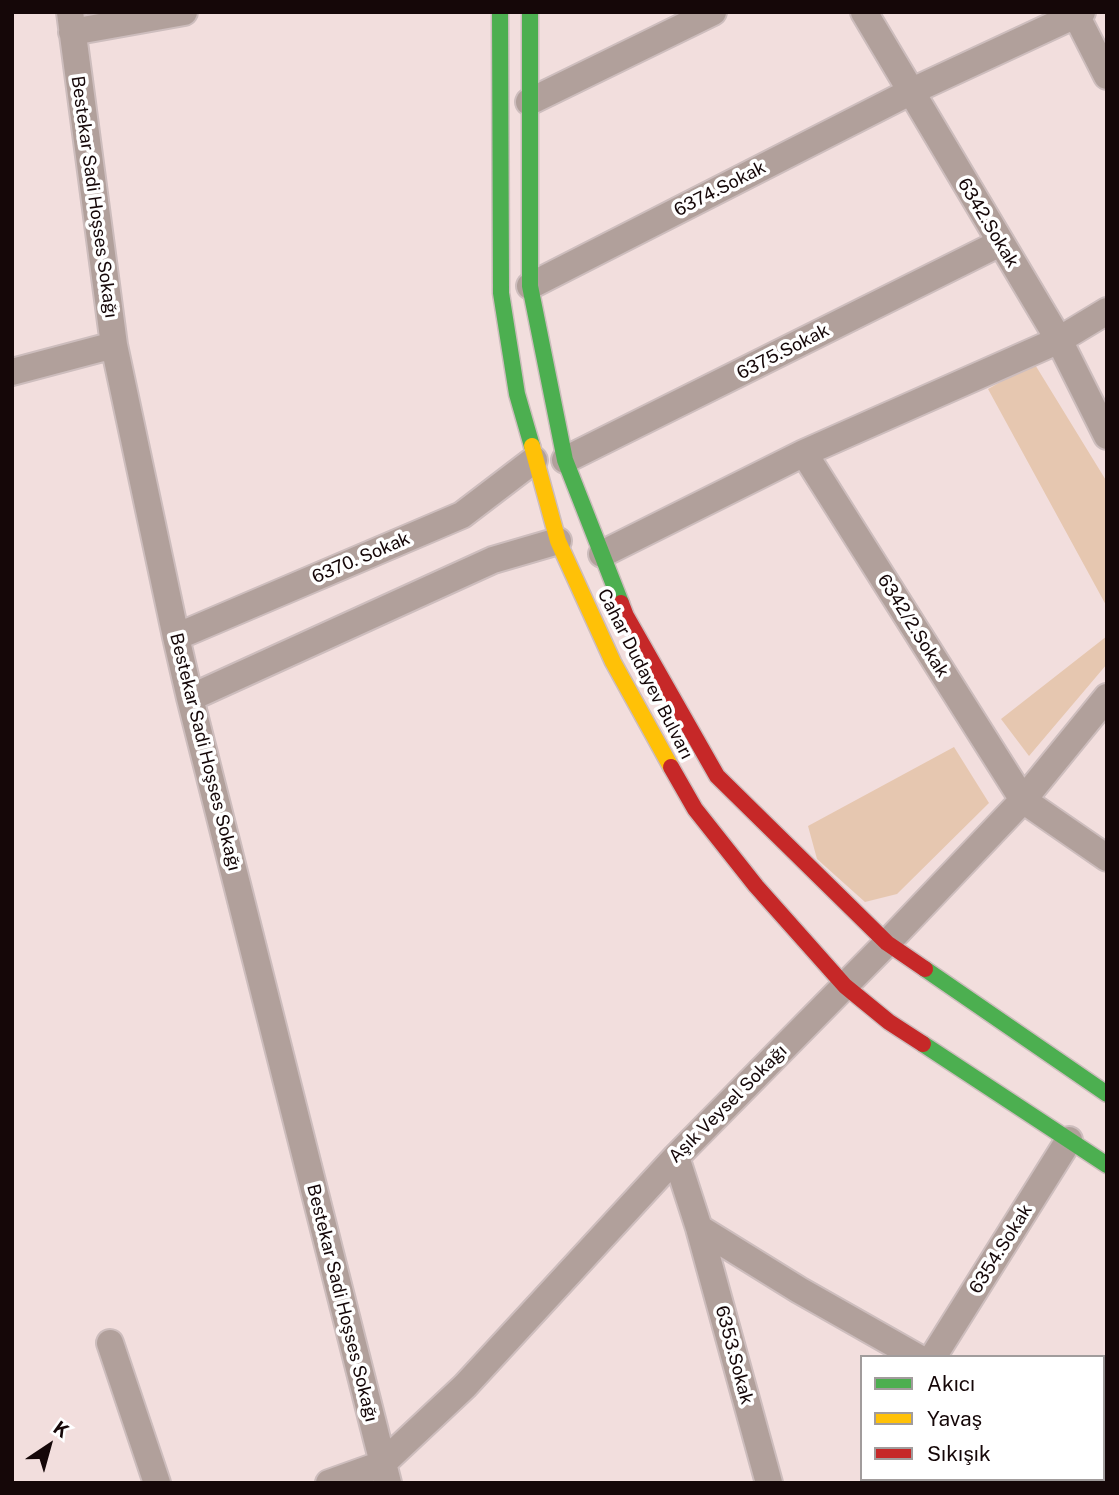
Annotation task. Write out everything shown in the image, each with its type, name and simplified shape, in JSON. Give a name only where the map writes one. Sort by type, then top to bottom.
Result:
[{"type":"main road","name":"Cahar Dudayev Bulvarı","points":[[500,12],[501,293],[517,394],[558,541],[612,662],[695,809],[756,886],[845,986],[889,1022],[1107,1165]]},
{"type":"main road","name":"Cahar Dudayev Bulvarı","points":[[530,12],[530,286],[565,460],[626,616],[717,776],[887,943],[1107,1094]]},
{"type":"street","points":[[71,22],[184,12]]},
{"type":"street","points":[[529,102],[713,12]]},
{"type":"street","name":"6342.Sokak","points":[[864,12],[1059,340],[1107,436]]},
{"type":"street","points":[[1079,14],[1107,76]]},
{"type":"street","name":"6374.Sokak","points":[[530,286],[910,92],[1079,14]]},
{"type":"street","name":"Bestekar Sadi Hoşses Sokağı","points":[[71,22],[114,345],[176,637],[385,1473]]},
{"type":"street","name":"6375.Sokak","points":[[565,460],[1000,243]]},
{"type":"street","points":[[602,554],[804,453],[1059,340],[1107,311]]},
{"type":"street","points":[[12,372],[114,345]]},
{"type":"street","name":"6342/2.Sokak","points":[[804,453],[1023,800]]},
{"type":"street","name":"6370. Sokak","points":[[176,637],[462,514],[534,460]]},
{"type":"street","points":[[190,698],[493,560],[558,541]]},
{"type":"street","name":"Aşık Veysel Sokağı","points":[[329,1483],[385,1473],[676,1157],[887,943],[1023,800],[1107,697]]},
{"type":"street","points":[[1023,800],[1107,858]]},
{"type":"street","name":"6354.Sokak","points":[[934,1355],[1069,1140]]},
{"type":"street","name":"6353.Sokak","points":[[676,1157],[699,1228],[769,1483]]},
{"type":"street","points":[[699,1228],[799,1290],[913,1355]]},
{"type":"street","points":[[110,1343],[157,1483]]},
{"type":"shaded area","points":[[1034,363],[1107,482],[1107,607],[988,389]]},
{"type":"shaded area","points":[[1107,636],[1107,664],[1029,756],[1001,719]]},
{"type":"shaded area","points":[[954,747],[989,803],[897,894],[865,902],[817,859],[808,826]]},
{"type":"traffic: fast","points":[[500,12],[501,293],[517,394],[532,446]]},
{"type":"traffic: fast","points":[[530,12],[530,286],[565,460],[621,603]]},
{"type":"traffic: fast","points":[[925,969],[1107,1094]]},
{"type":"traffic: fast","points":[[923,1044],[1107,1165]]},
{"type":"traffic: slow","points":[[532,446],[558,541],[613,662],[671,767]]},
{"type":"traffic: jam","points":[[621,603],[717,776],[887,943],[925,969]]},
{"type":"traffic: jam","points":[[671,767],[695,809],[756,886],[845,986],[889,1022],[923,1044]]}]
